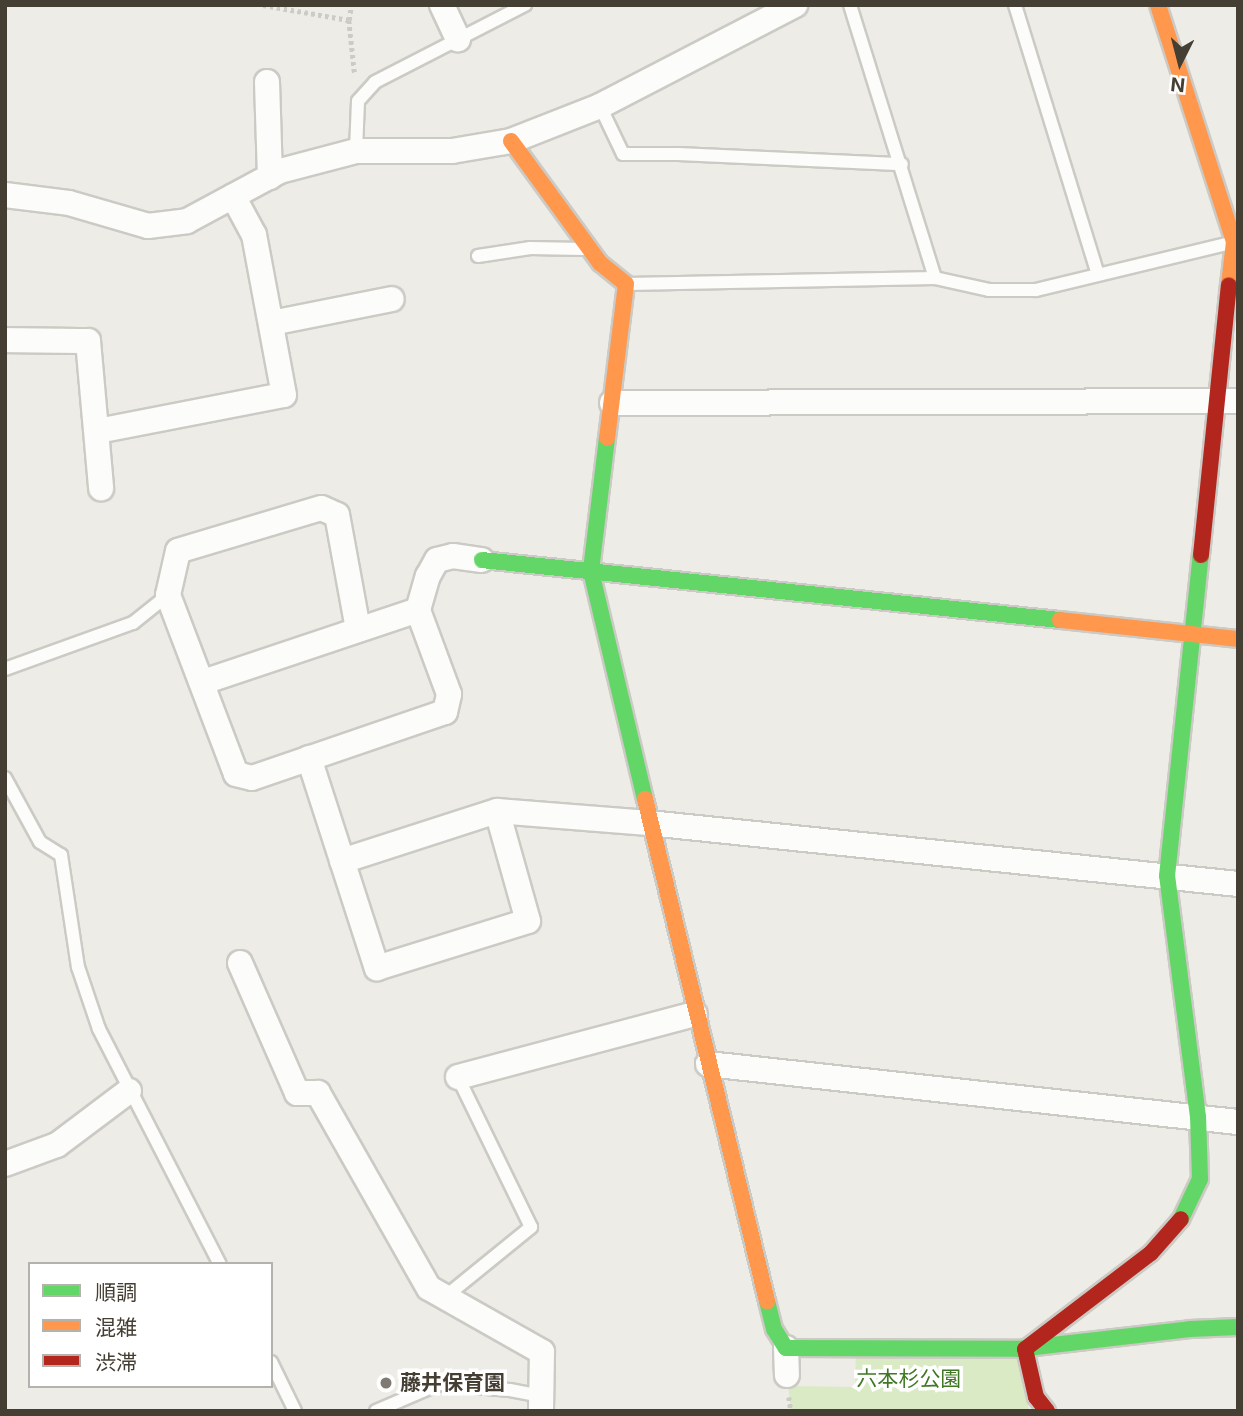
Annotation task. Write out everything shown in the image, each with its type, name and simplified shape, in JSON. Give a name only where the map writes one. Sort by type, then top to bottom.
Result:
[{"type":"street","points":[[442,5],[458,39]]},
{"type":"street","points":[[5,195],[69,203],[148,226],[187,221],[270,177],[356,150],[452,151],[511,141],[600,106],[770,11],[795,5]]},
{"type":"street","points":[[1025,1349],[1151,1253],[1182,1217],[1200,1179],[1198,1117],[1167,876],[1193,634],[1228,400],[1236,242],[1158,5]]},
{"type":"street","points":[[267,82],[270,177]]},
{"type":"street","points":[[511,141],[600,263],[626,284],[591,571],[695,1014],[774,1329],[786,1348],[787,1375]]},
{"type":"street","points":[[98,431],[285,395],[254,235],[233,196]]},
{"type":"street","points":[[272,323],[392,299]]},
{"type":"street","points":[[5,340],[88,341],[101,488]]},
{"type":"street","points":[[612,403],[1228,400]]},
{"type":"street","points":[[358,629],[337,515],[321,508],[178,551],[168,595],[204,682],[236,774],[252,778],[445,712],[449,694],[418,610],[428,576],[437,560],[453,556],[1238,639]]},
{"type":"street","points":[[204,682],[418,610]]},
{"type":"street","points":[[309,758],[377,968],[528,921],[497,811]]},
{"type":"street","points":[[342,861],[497,811],[649,823],[1238,884]]},
{"type":"street","points":[[240,963],[297,1093],[318,1093],[429,1288],[542,1352],[541,1404]]},
{"type":"street","points":[[458,1077],[695,1014]]},
{"type":"street","points":[[708,1064],[1238,1122]]},
{"type":"street","points":[[5,1164],[57,1145],[129,1091]]},
{"type":"street","points":[[786,1348],[1025,1349],[1190,1329],[1238,1327]]},
{"type":"street","points":[[1025,1349],[1036,1398],[1047,1411]]},
{"type":"lane","points":[[356,150],[358,101],[374,82],[525,5]]},
{"type":"lane","points":[[850,5],[902,164],[935,278]]},
{"type":"lane","points":[[1015,5],[1098,274]]},
{"type":"lane","points":[[600,106],[623,154],[902,164]]},
{"type":"lane","points":[[626,284],[935,278],[989,290],[1036,290],[1236,242]]},
{"type":"lane","points":[[478,257],[530,248],[590,249]]},
{"type":"lane","points":[[5,669],[133,623],[168,595]]},
{"type":"lane","points":[[5,778],[40,842],[61,855],[78,967],[99,1029],[219,1262]]},
{"type":"lane","points":[[445,1297],[531,1227],[458,1077]]},
{"type":"lane","points":[[273,1366],[295,1411]]},
{"type":"lane","points":[[376,1411],[439,1384],[510,1390],[541,1404]]},
{"type":"path","points":[[263,5],[349,20]]},
{"type":"path","points":[[351,5],[349,20],[358,101]]},
{"type":"green space","name":"六本杉公園","points":[[856,1348],[1018,1349],[1029,1411],[791,1411],[788,1386],[855,1387]]},
{"type":"traffic: fast","points":[[607,438],[591,571],[645,799]]},
{"type":"traffic: fast","points":[[1181,1219],[1200,1179],[1198,1117],[1167,876],[1201,555]]},
{"type":"traffic: fast","points":[[482,560],[1060,620]]},
{"type":"traffic: fast","points":[[767,1301],[774,1329],[786,1348],[1018,1349],[1190,1329],[1238,1327]]},
{"type":"traffic: slow","points":[[1158,5],[1234,242],[1229,285]]},
{"type":"traffic: slow","points":[[511,141],[600,263],[626,284],[607,438]]},
{"type":"traffic: slow","points":[[1060,620],[1238,639]]},
{"type":"traffic: slow","points":[[645,799],[767,1301]]},
{"type":"traffic: jam","points":[[1201,555],[1229,285]]},
{"type":"traffic: jam","points":[[1047,1411],[1036,1397],[1025,1349],[1151,1253],[1181,1219]]},
{"type":"place","name":"藤井保育園","points":[[386,1383]]}]
